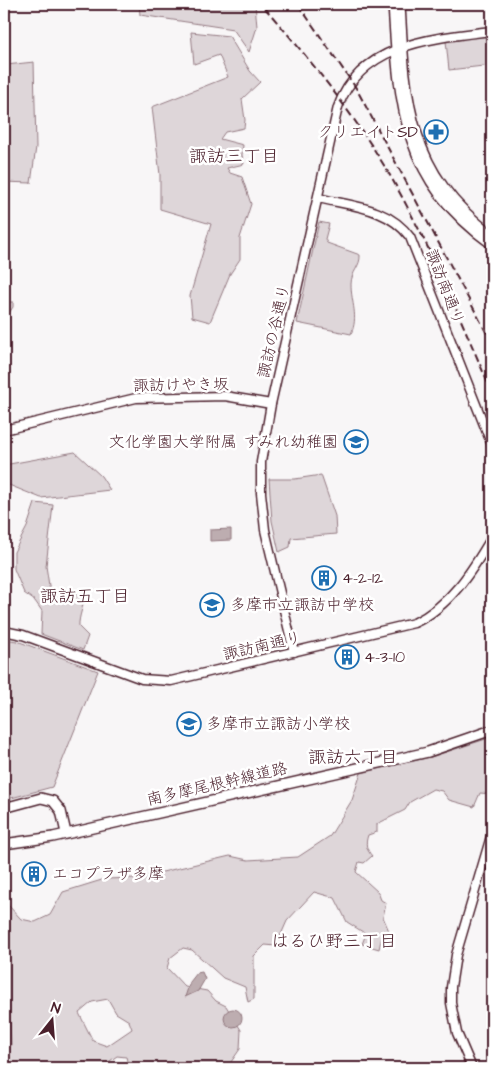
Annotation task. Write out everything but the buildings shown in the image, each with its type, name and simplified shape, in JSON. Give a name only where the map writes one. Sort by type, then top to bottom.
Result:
[{"type":"main road","points":[[393,4],[407,99],[422,152],[439,180],[462,210],[492,236]]},
{"type":"main road","points":[[400,4],[400,102],[416,155],[433,184],[458,216],[492,244]]},
{"type":"main road","name":"南多摩尾根幹線道路","points":[[4,844],[66,833],[428,752],[492,730]]},
{"type":"main road","points":[[4,808],[41,798],[53,801],[61,811],[66,833]]},
{"type":"street","name":"諏訪の谷通り","points":[[294,652],[266,530],[261,500],[261,462],[271,404],[338,107],[346,88],[372,61],[399,49],[492,31]]},
{"type":"street","name":"諏訪南通り","points":[[318,198],[382,213],[397,222],[410,237],[492,445]]},
{"type":"street","name":"諏訪けやき坂","points":[[4,430],[136,398],[225,396],[271,404]]},
{"type":"street","name":"諏訪南通り","points":[[4,631],[23,635],[122,672],[157,681],[180,679],[404,627],[430,615],[456,590],[492,537]]},
{"type":"street","points":[[472,1068],[460,1043],[454,1020],[451,987],[456,955],[492,833]]},
{"type":"shaded area","points":[[139,4],[255,4],[257,27],[249,52],[233,29],[140,15]]},
{"type":"shaded area","points":[[191,32],[229,36],[250,71],[260,82],[242,99],[245,120],[244,128],[225,132],[220,139],[243,145],[242,155],[244,164],[227,168],[230,173],[242,177],[251,204],[240,238],[240,259],[230,274],[210,322],[192,317],[190,296],[211,224],[160,209],[160,175],[152,107],[228,77],[219,55],[194,64]]},
{"type":"shaded area","points":[[492,34],[492,65],[449,70],[446,41]]},
{"type":"shaded area","points":[[34,62],[36,147],[31,183],[4,182],[6,65]]},
{"type":"shaded area","points":[[319,222],[329,224],[325,239],[327,243],[360,255],[351,280],[355,315],[351,334],[297,323]]},
{"type":"shaded area","points":[[4,302],[13,302],[13,307],[9,313],[6,366],[4,366]]},
{"type":"shaded area","points":[[75,452],[101,476],[110,490],[41,498],[4,483],[4,465]]},
{"type":"shaded area","points":[[321,475],[335,516],[336,534],[291,538],[290,547],[279,552],[272,521],[269,479],[295,479]]},
{"type":"shaded area","points":[[35,503],[53,505],[46,566],[50,592],[83,595],[79,627],[88,636],[83,650],[41,634],[42,611],[35,601],[24,593],[14,569],[14,552],[27,527]]},
{"type":"shaded area","points":[[231,529],[231,540],[210,541],[210,530]]},
{"type":"shaded area","points":[[4,639],[17,641],[98,671],[52,787],[4,800]]},
{"type":"shaded area","points":[[492,737],[492,794],[480,793],[474,807],[449,800],[442,791],[433,789],[410,802],[405,810],[377,824],[377,832],[368,835],[367,846],[372,856],[364,863],[359,862],[356,872],[378,892],[381,900],[386,903],[383,917],[389,931],[382,936],[379,949],[362,944],[366,934],[347,922],[335,898],[314,892],[287,921],[276,946],[265,945],[254,956],[254,999],[248,1002],[245,987],[223,978],[192,950],[183,948],[170,958],[167,968],[185,987],[207,991],[216,1001],[226,1006],[241,1030],[240,1049],[229,1068],[129,1068],[126,1057],[117,1056],[100,1068],[4,1068],[4,1041],[11,1046],[10,1021],[4,1020],[4,881],[8,905],[21,919],[35,922],[50,915],[63,892],[105,879],[137,878],[230,856],[248,860],[298,857],[330,836],[352,800],[361,773],[431,757]],"holes":[[[108,999],[116,1013],[129,1021],[132,1029],[107,1046],[93,1041],[79,1013],[92,1002]]]},
{"type":"shaded area","points":[[202,972],[205,979],[198,991],[185,997],[190,982],[197,973]]},
{"type":"shaded area","points":[[233,1009],[239,1012],[242,1018],[239,1024],[233,1027],[227,1024],[224,1018],[227,1012]]},
{"type":"railway","points":[[298,4],[356,88],[492,343]]},
{"type":"railway","points":[[264,7],[328,84],[358,125],[385,167],[429,250],[492,393]]},
{"type":"place","name":"クリエイトSD","points":[[436,132]]},
{"type":"place","name":"文化学園大学附属 すみれ幼稚園","points":[[356,442]]},
{"type":"place","name":"4-2-12","points":[[324,578]]},
{"type":"place","name":"多摩市立諏訪中学校","points":[[212,605]]},
{"type":"place","name":"4-3-10","points":[[347,657]]},
{"type":"place","name":"多摩市立諏訪小学校","points":[[189,724]]},
{"type":"place","name":"エコプラザ多摩","points":[[34,874]]},
{"type":"district","name":"諏訪三丁目","points":[[234,156]]},
{"type":"district","name":"諏訪五丁目","points":[[85,596]]},
{"type":"district","name":"諏訪六丁目","points":[[353,757]]},
{"type":"district","name":"はるひ野三丁目","points":[[334,941]]}]
